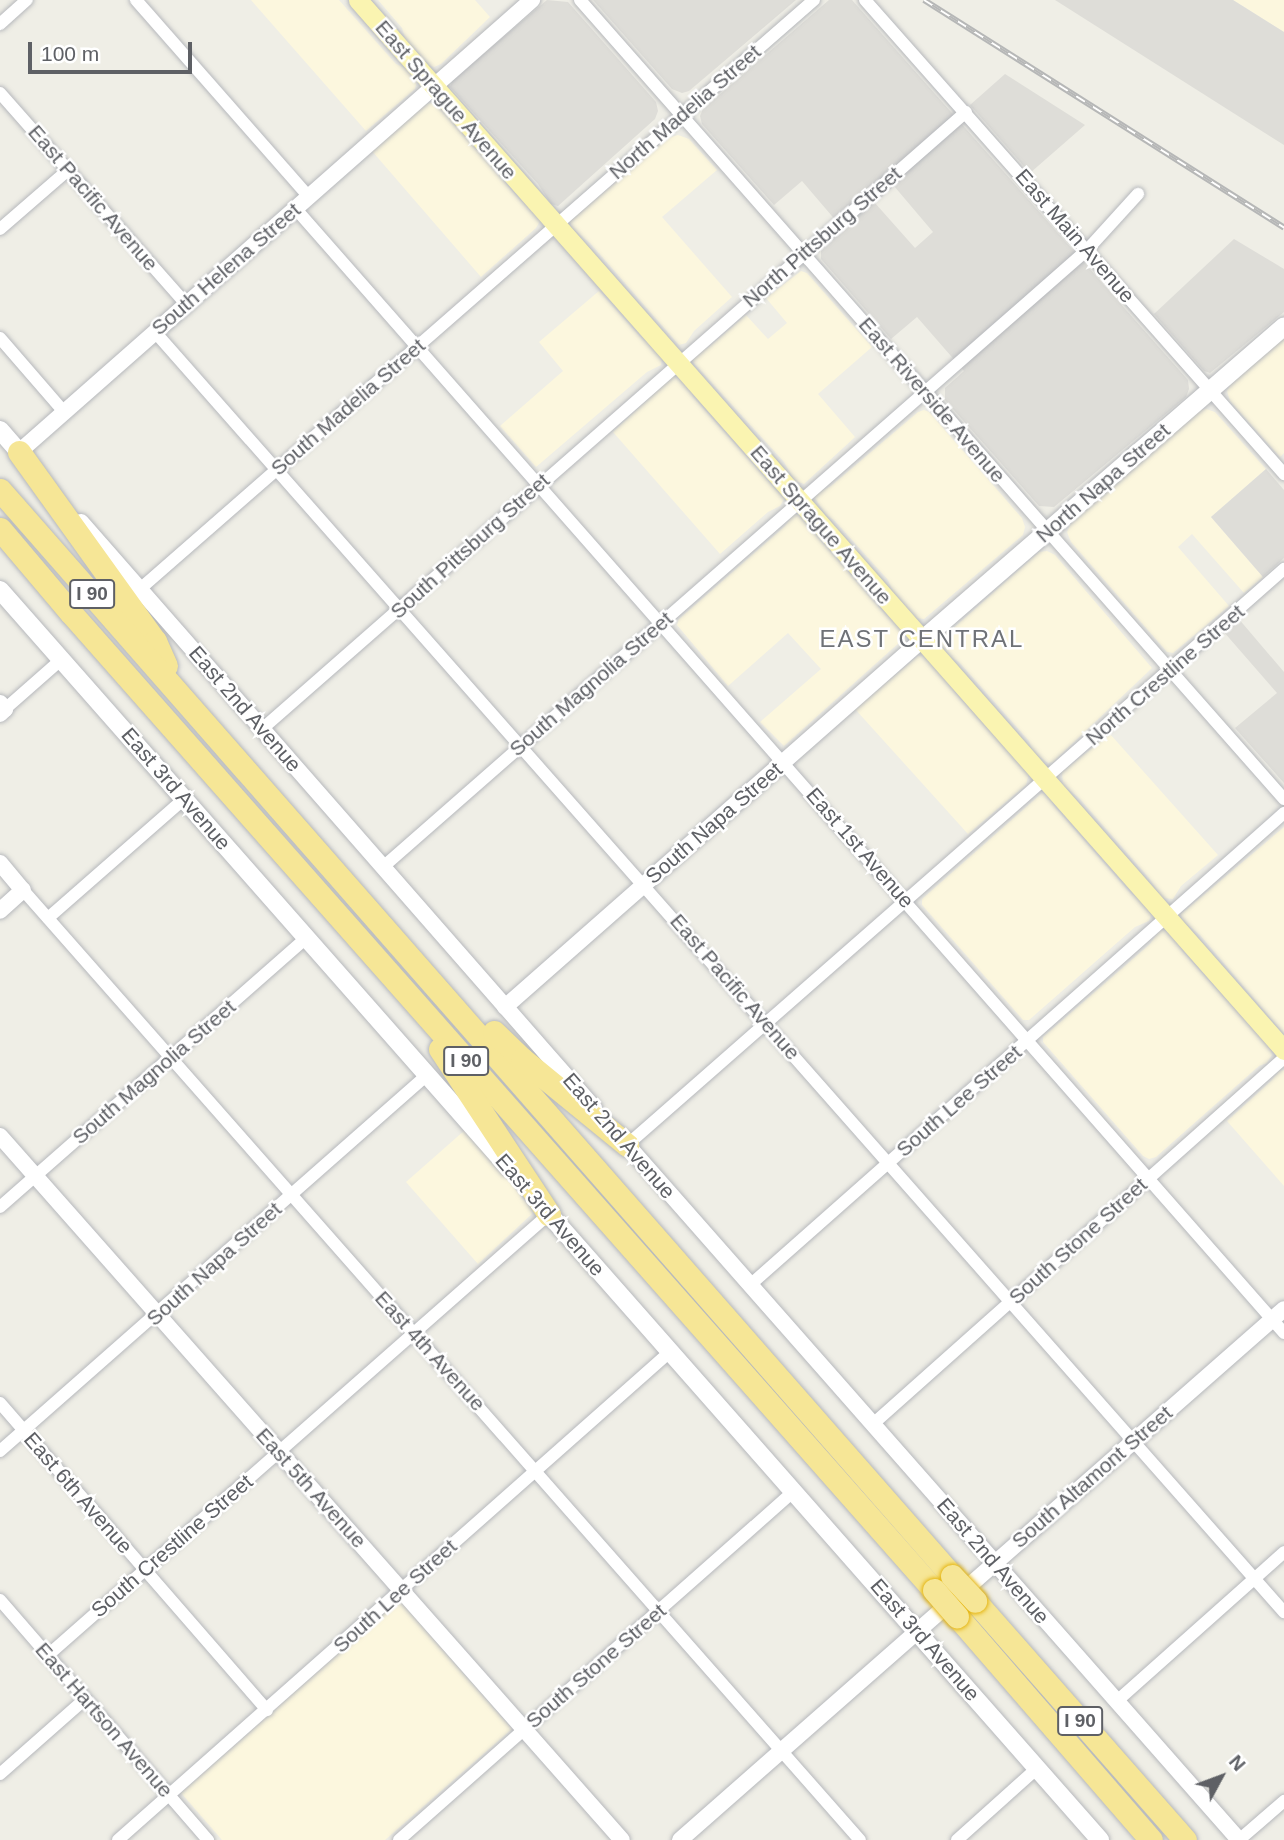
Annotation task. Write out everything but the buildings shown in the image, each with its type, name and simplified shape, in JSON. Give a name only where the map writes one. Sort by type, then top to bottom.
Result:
[{"type":"highway","points":[[19,452],[155,642],[176,688]]},
{"type":"highway","name":"I 90","points":[[3,492],[1185,1840]]},
{"type":"highway","name":"I 90","points":[[0,529],[1151,1840]]},
{"type":"highway","points":[[0,545],[71,613]]},
{"type":"highway","points":[[427,976],[465,1003],[522,1059],[628,1146]]},
{"type":"highway","points":[[396,982],[550,1214]]},
{"type":"main road","name":"East Sprague Avenue","points":[[358,0],[1284,1050]]},
{"type":"main road","name":"North Napa Street","points":[[922,640],[1284,326]]},
{"type":"main road","name":"East 2nd Avenue","points":[[0,430],[19,452]]},
{"type":"main road","name":"East 3rd Avenue","points":[[0,590],[1100,1840]]},
{"type":"street","points":[[1,20],[27,0]]},
{"type":"street","points":[[136,0],[308,196]]},
{"type":"street","name":"South Helena Street","points":[[19,452],[531,0]]},
{"type":"street","name":"East Riverside Avenue","points":[[580,0],[1284,799]]},
{"type":"street","name":"North Madelia Street","points":[[556,224],[814,0]]},
{"type":"street","name":"East Main Avenue","points":[[864,0],[1284,474]]},
{"type":"street","name":"East Pacific Avenue","points":[[0,93],[186,304]]},
{"type":"street","name":"North Pittsburg Street","points":[[678,363],[966,112]]},
{"type":"street","points":[[0,229],[68,170]]},
{"type":"street","name":"South Magnolia Street","points":[[383,867],[1087,250],[1138,194]]},
{"type":"street","name":"East 1st Avenue","points":[[295,208],[1028,1040],[1278,1314],[1284,1332]]},
{"type":"street","name":"South Madelia Street","points":[[140,589],[556,224]]},
{"type":"street","name":"East Pacific Avenue","points":[[155,331],[1284,1612]]},
{"type":"street","points":[[0,338],[64,412]]},
{"type":"street","name":"South Pittsburg Street","points":[[262,729],[678,363]]},
{"type":"street","name":"East 2nd Avenue","points":[[19,452],[1239,1840]]},
{"type":"street","name":"North Crestline Street","points":[[1045,780],[1284,569]]},
{"type":"street","name":"South Napa Street","points":[[505,1007],[922,640]]},
{"type":"street","points":[[2,708],[62,659]]},
{"type":"street","points":[[628,1146],[1045,780]]},
{"type":"street","points":[[48,918],[184,799]]},
{"type":"street","name":"South Lee Street","points":[[750,1285],[1284,813]]},
{"type":"street","name":"East 4th Avenue","points":[[0,863],[860,1840]]},
{"type":"street","points":[[0,911],[23,890]]},
{"type":"street","name":"South Magnolia Street","points":[[0,1207],[307,937]]},
{"type":"street","name":"South Stone Street","points":[[873,1424],[1284,1058]]},
{"type":"street","name":"South Napa Street","points":[[0,1451],[427,1075]]},
{"type":"street","name":"East 5th Avenue","points":[[0,1136],[622,1840]]},
{"type":"street","name":"South Crestline Street","points":[[47,1656],[550,1214]]},
{"type":"street","name":"South Altamont Street","points":[[680,1840],[1278,1314]]},
{"type":"street","name":"South Lee Street","points":[[118,1840],[671,1352]]},
{"type":"street","name":"East 6th Avenue","points":[[0,1403],[267,1710]]},
{"type":"street","name":"South Stone Street","points":[[399,1840],[794,1491]]},
{"type":"street","points":[[1117,1701],[1284,1552]]},
{"type":"street","name":"East Hartson Avenue","points":[[0,1600],[208,1840]]},
{"type":"street","points":[[0,1774],[85,1699]]},
{"type":"street","points":[[957,1840],[1036,1769]]},
{"type":"street","points":[[1239,1840],[1284,1801]]},
{"type":"shaded area","points":[[251,0],[339,0],[396,64],[407,69],[417,81],[415,89],[366,131]]},
{"type":"shaded area","points":[[378,0],[475,0],[490,17],[441,64],[434,67],[428,65],[406,41],[402,28]]},
{"type":"shaded area","points":[[547,0],[568,2],[656,102],[658,111],[655,119],[558,206],[551,204],[538,184],[450,87],[453,80]]},
{"type":"shaded area","points":[[593,0],[796,0],[689,91],[682,93],[672,89]]},
{"type":"shaded area","points":[[829,0],[852,0],[1188,380],[1186,397],[1054,507],[1039,506],[945,400],[945,388],[964,371],[917,317],[891,339],[821,259],[821,248],[843,229],[802,181],[774,205],[702,124],[700,116],[703,109]],"holes":[[[894,186],[933,232],[915,248],[875,203]]]},
{"type":"shaded area","points":[[1055,0],[1233,0],[1284,32],[1284,145]]},
{"type":"shaded area","points":[[1233,0],[1284,0],[1284,32]]},
{"type":"shaded area","points":[[1005,74],[1085,125],[1030,173],[970,105]]},
{"type":"shaded area","points":[[436,102],[519,199],[538,215],[540,221],[536,228],[481,277],[372,151],[426,104]]},
{"type":"shaded area","points":[[678,135],[689,139],[717,170],[662,217],[732,297],[694,331],[686,343],[679,345],[590,243],[572,228],[570,221],[668,138]]},
{"type":"shaded area","points":[[1234,239],[1284,269],[1284,312],[1210,373],[1204,371],[1154,314]]},
{"type":"shaded area","points":[[801,271],[807,273],[872,347],[818,394],[855,437],[804,484],[795,481],[784,462],[692,361],[699,352],[709,347],[746,315],[768,339],[787,323],[766,298]]},
{"type":"shaded area","points":[[599,291],[643,340],[652,345],[662,358],[661,365],[647,372],[536,467],[500,426],[563,371],[539,342]]},
{"type":"shaded area","points":[[1284,336],[1284,453],[1280,457],[1230,401],[1227,391],[1232,382]]},
{"type":"shaded area","points":[[674,375],[689,387],[693,397],[784,499],[780,506],[768,512],[720,554],[613,432]]},
{"type":"shaded area","points":[[1206,409],[1215,412],[1266,469],[1211,517],[1263,577],[1244,593],[1192,534],[1178,547],[1229,606],[1173,653],[1167,652],[1071,542],[1067,532],[1071,523],[1197,411]]},
{"type":"shaded area","points":[[918,412],[929,412],[1022,518],[1025,527],[1023,535],[924,619],[916,618],[893,592],[888,580],[834,520],[826,515],[815,498]]},
{"type":"shaded area","points":[[1266,469],[1284,490],[1284,558],[1263,577],[1211,517]]},
{"type":"shaded area","points":[[794,514],[802,515],[812,526],[816,535],[885,614],[897,622],[903,635],[900,642],[784,746],[760,722],[821,669],[788,633],[728,686],[677,625],[679,619],[784,527]]},
{"type":"shaded area","points":[[1047,551],[1055,555],[1152,668],[1053,762],[1048,763],[1033,752],[1029,741],[959,662],[949,656],[940,640],[1039,552]]},
{"type":"shaded area","points":[[1238,618],[1284,672],[1284,783],[1235,728],[1277,693],[1223,631]]},
{"type":"shaded area","points":[[918,656],[927,657],[955,693],[1029,773],[1026,785],[968,834],[855,709]]},
{"type":"shaded area","points":[[1110,734],[1218,855],[1181,886],[1173,899],[1162,898],[1149,878],[1079,798],[1063,785],[1062,772]]},
{"type":"shaded area","points":[[1042,793],[1051,797],[1053,805],[1131,894],[1141,899],[1151,915],[1149,921],[1135,927],[1029,1020],[1023,1020],[922,905],[922,899]]},
{"type":"shaded area","points":[[1284,827],[1284,1034],[1200,935],[1182,920],[1181,914]]},
{"type":"shaded area","points":[[1164,930],[1178,942],[1182,951],[1270,1048],[1272,1055],[1267,1063],[1259,1066],[1156,1157],[1149,1159],[1143,1156],[1043,1042],[1043,1037],[1150,944],[1159,931]]},
{"type":"shaded area","points":[[1284,1070],[1284,1186],[1227,1121],[1279,1071]]},
{"type":"shaded area","points":[[465,1130],[534,1212],[478,1264],[406,1182]]},
{"type":"shaded area","points":[[399,1600],[512,1729],[385,1840],[222,1840],[181,1793]]},
{"type":"railway","points":[[924,0],[1284,228]]},
{"type":"district","name":"EAST CENTRAL","points":[[922,639]]}]
